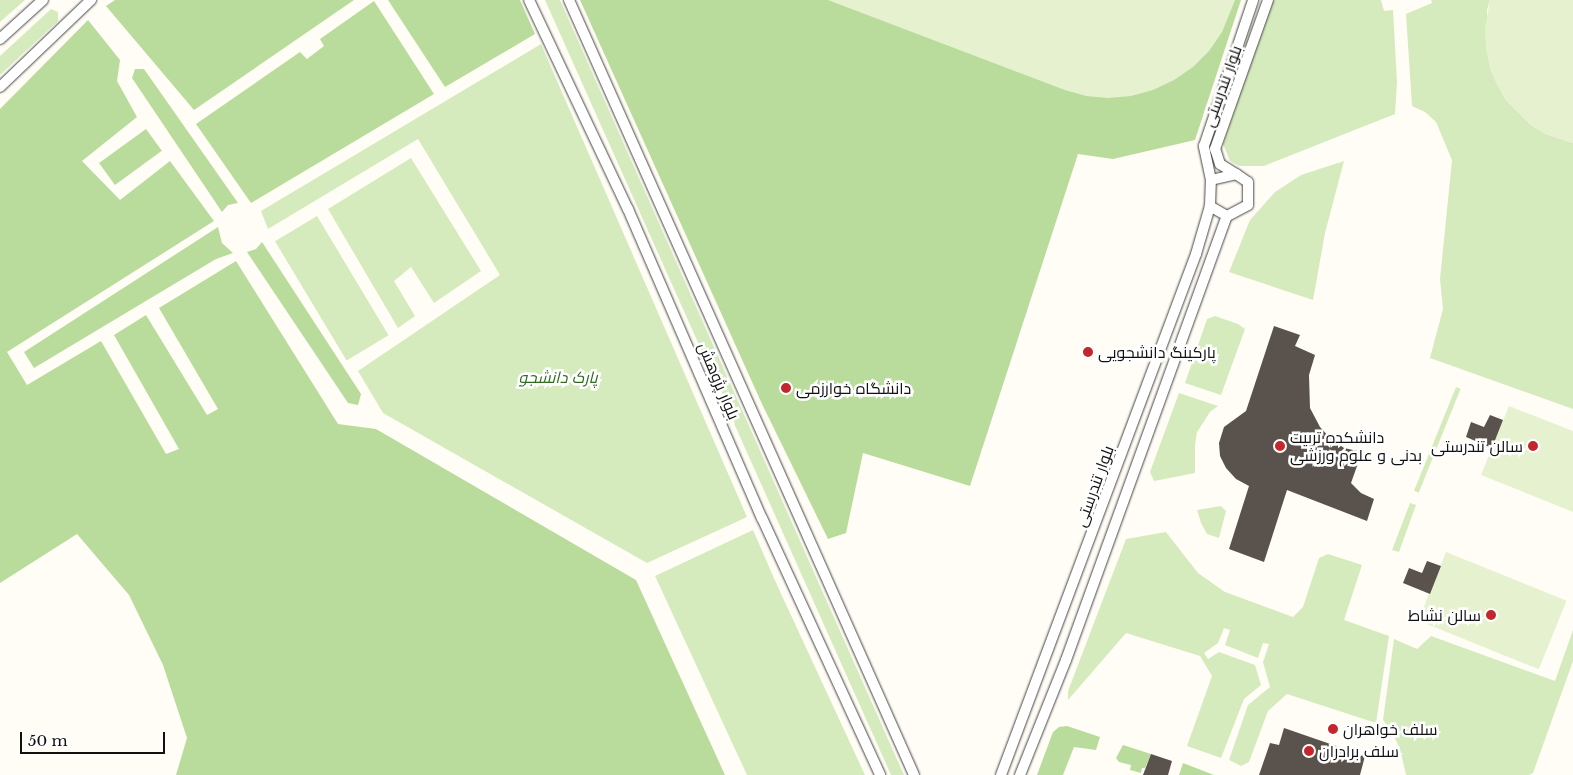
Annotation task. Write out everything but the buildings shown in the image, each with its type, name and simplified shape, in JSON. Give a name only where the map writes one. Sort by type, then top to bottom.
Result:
[{"type":"lane","points":[[0,39],[43,0]]},
{"type":"lane","points":[[0,87],[91,0]]},
{"type":"lane","name":"بلوار پژوهش","points":[[529,0],[628,209],[762,518],[880,775]]},
{"type":"lane","name":"بلوار پژوهش","points":[[569,0],[914,775]]},
{"type":"lane","name":"بلوار تندرستی","points":[[1211,180],[1204,146],[1253,0]]},
{"type":"lane","name":"بلوار تندرستی","points":[[1236,174],[1220,164],[1215,150],[1268,0]]},
{"type":"lane","points":[[1236,174],[1248,182],[1248,205],[1227,216],[1210,206],[1211,180],[1236,174]]},
{"type":"lane","name":"بلوار تندرستی","points":[[1001,775],[1193,264],[1210,206]]},
{"type":"lane","name":"بلوار تندرستی","points":[[1020,775],[1066,660],[1227,216]]},
{"type":"green space","points":[[0,0],[25,0],[0,22]]},
{"type":"green space","points":[[115,0],[354,0],[194,110],[106,6]]},
{"type":"green space","points":[[388,0],[520,0],[535,34],[445,87]]},
{"type":"green space","points":[[545,0],[560,0],[904,775],[891,775]]},
{"type":"green space","points":[[580,0],[1241,0],[1195,140],[1113,159],[1078,154],[970,486],[863,453],[846,533],[828,539],[762,404]]},
{"type":"green space","points":[[828,0],[1235,0],[1222,32],[1209,51],[1193,67],[1174,80],[1153,90],[1131,96],[1108,98],[1086,96],[1065,90]]},
{"type":"green space","points":[[1272,0],[1381,0],[1384,11],[1393,10],[1397,82],[1395,114],[1264,166],[1239,166],[1230,161],[1223,144]]},
{"type":"green space","points":[[1431,0],[1490,0],[1487,10],[1490,68],[1506,100],[1531,125],[1546,134],[1573,143],[1573,409],[1430,358],[1443,309],[1440,279],[1452,160],[1436,122],[1425,112],[1412,106],[1406,14],[1432,3]]},
{"type":"green space","points":[[1490,0],[1573,0],[1573,143],[1546,134],[1531,125],[1506,100],[1490,68],[1486,49],[1485,29]]},
{"type":"green space","points":[[374,1],[434,94],[251,203],[196,124],[300,52],[307,59],[324,46],[320,39]]},
{"type":"green space","points":[[51,9],[58,12],[58,21],[0,75],[0,56]]},
{"type":"green space","points":[[88,20],[120,60],[117,81],[137,117],[82,161],[120,200],[170,161],[214,221],[7,352],[27,385],[101,341],[166,454],[179,449],[114,335],[146,315],[207,415],[218,409],[159,308],[236,261],[338,424],[376,429],[636,580],[725,775],[176,775],[187,738],[163,665],[129,595],[77,534],[0,583],[0,109]]},
{"type":"green space","name":"پارک دانشجو","points":[[541,44],[747,517],[647,563],[383,413],[358,371],[500,275],[418,139],[268,229],[261,211]]},
{"type":"green space","points":[[135,69],[144,69],[238,203],[228,205],[222,212],[132,78]]},
{"type":"green space","points":[[146,129],[162,151],[115,185],[99,163]]},
{"type":"green space","points":[[411,158],[481,271],[434,303],[411,267],[394,281],[415,316],[398,328],[328,209]]},
{"type":"green space","points":[[1344,161],[1325,233],[1313,300],[1229,272],[1250,220],[1275,192],[1301,175]]},
{"type":"green space","points":[[317,216],[389,335],[347,360],[275,241]]},
{"type":"green space","points":[[218,227],[222,243],[233,253],[216,259],[34,368],[24,352]]},
{"type":"green space","points":[[262,242],[361,394],[358,405],[348,403],[247,252],[256,249]]},
{"type":"green space","points":[[1215,316],[1238,324],[1245,329],[1221,395],[1185,383],[1207,319]]},
{"type":"green space","points":[[1456,387],[1461,389],[1419,493],[1414,491]]},
{"type":"green space","points":[[1179,393],[1218,406],[1210,412],[1197,432],[1195,473],[1154,481],[1150,472]]},
{"type":"green space","name":"سالن تندرستی","points":[[1509,406],[1573,431],[1573,512],[1481,475]]},
{"type":"green space","points":[[1410,503],[1416,505],[1399,552],[1392,550]]},
{"type":"green space","points":[[1221,506],[1226,511],[1219,538],[1207,534],[1197,510]]},
{"type":"green space","points":[[753,530],[865,775],[747,775],[655,576]]},
{"type":"green space","points":[[1166,532],[1198,573],[1225,592],[1293,617],[1303,607],[1319,558],[1328,554],[1362,565],[1344,620],[1389,636],[1376,723],[1287,694],[1268,711],[1249,762],[1241,766],[1229,760],[1248,705],[1270,687],[1263,662],[1269,644],[1263,643],[1258,658],[1225,645],[1230,630],[1224,628],[1218,643],[1204,653],[1208,659],[1219,652],[1255,665],[1261,685],[1244,699],[1221,758],[1187,746],[1212,676],[1200,656],[1126,633],[1068,700],[1068,691],[1126,539]]},
{"type":"green space","name":"سالن نشاط","points":[[1446,552],[1567,601],[1539,669],[1418,621]]},
{"type":"green space","points":[[1573,630],[1573,661],[1533,773],[1529,775],[1406,775],[1400,749],[1393,734],[1383,720],[1394,639],[1417,649],[1431,636],[1555,681]]},
{"type":"green space","points":[[1067,726],[1100,737],[1096,750],[1074,747],[1063,775],[1037,775],[1053,732],[1059,727]]},
{"type":"green space","points":[[1123,745],[1151,754],[1141,773],[1130,770],[1131,765],[1119,762],[1116,758]]},
{"type":"green space","points":[[1183,763],[1214,775],[1179,775]]},
{"type":"place","name":"پارکینگ دانشجویی","points":[[1088,352]]},
{"type":"place","name":"دانشگاه خوارزمی","points":[[786,388]]},
{"type":"place","name":"دانشکده تربیت بدنی و علوم ورزشی","points":[[1280,446]]},
{"type":"place","name":"سالن تندرستی","points":[[1533,446]]},
{"type":"place","name":"سالن نشاط","points":[[1491,615]]},
{"type":"place","name":"سلف خواهران","points":[[1333,729]]},
{"type":"place","name":"سلف برادران","points":[[1309,751]]}]
